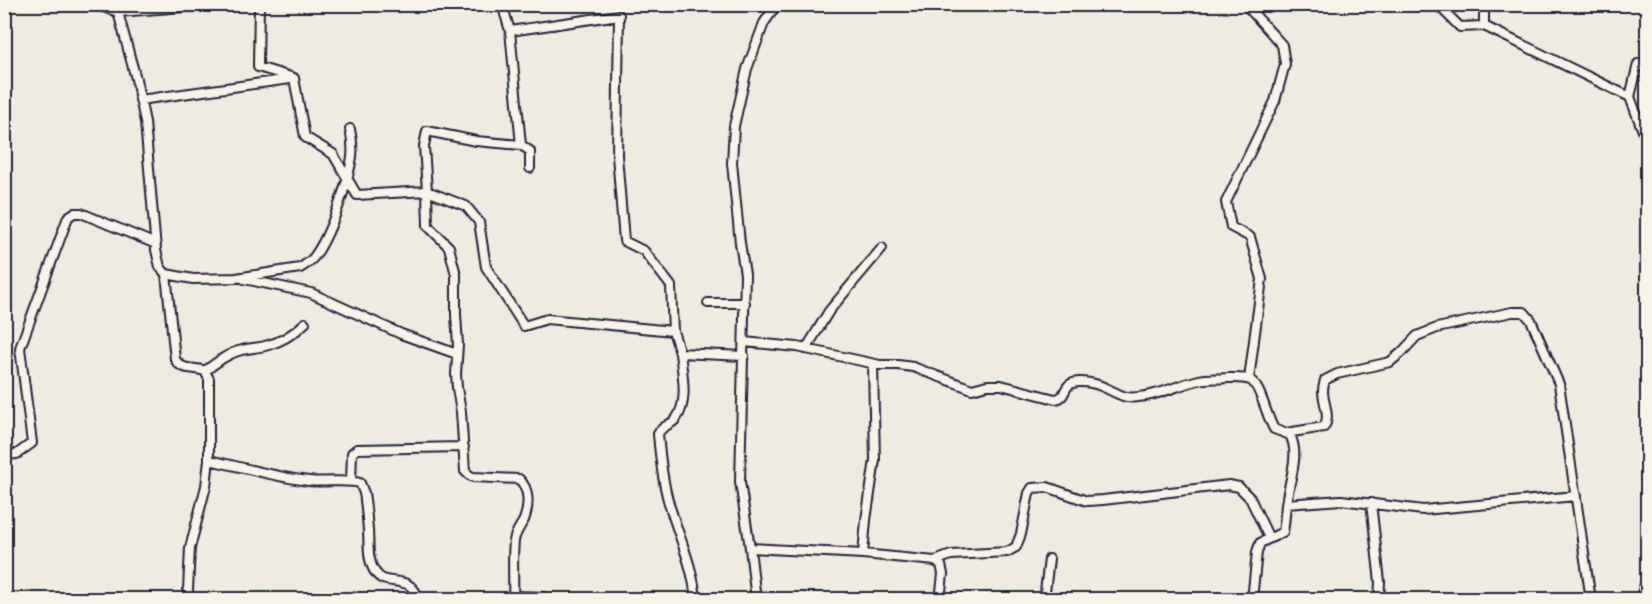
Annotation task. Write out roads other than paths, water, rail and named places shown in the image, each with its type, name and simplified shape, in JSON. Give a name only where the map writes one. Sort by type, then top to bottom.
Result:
[{"type":"street","points":[[94,4],[118,8],[225,4]]},
{"type":"street","points":[[259,4],[258,67],[294,78]]},
{"type":"street","points":[[502,4],[510,31],[521,145]]},
{"type":"street","points":[[756,600],[740,482],[745,274],[732,163],[734,126],[747,69],[764,23],[777,4]]},
{"type":"street","points":[[1245,4],[1282,45],[1285,64],[1275,101],[1226,202],[1231,227],[1250,237],[1262,279],[1249,379]]},
{"type":"street","points":[[1437,4],[1460,27],[1484,26],[1630,97]]},
{"type":"street","points":[[1484,4],[1484,26]]},
{"type":"street","points":[[118,8],[145,122],[158,259],[160,267],[166,274],[175,359],[178,365],[206,371],[220,360],[240,350],[264,347],[280,341],[295,333],[305,323]]},
{"type":"street","points":[[510,31],[619,15],[617,155],[624,241],[644,251],[671,286],[673,331],[680,353],[683,388],[681,408],[672,422],[661,428],[658,434],[668,499],[687,556],[696,600]]},
{"type":"street","points":[[1647,62],[1638,64],[1630,97],[1647,144]]},
{"type":"street","points":[[140,100],[294,78]]},
{"type":"street","points":[[294,78],[305,137],[333,154],[357,195],[427,191],[466,206],[479,222],[486,267],[524,326],[547,319],[673,331]]},
{"type":"street","points":[[166,274],[193,279],[236,278],[300,268],[311,260],[316,255],[334,216],[347,178],[353,143],[350,129]]},
{"type":"street","points":[[530,168],[530,151],[521,145],[476,141],[427,131],[424,146],[428,226],[449,247],[456,275],[456,382],[462,412],[465,471],[473,477],[519,479],[525,486],[526,513],[514,540],[513,598],[543,597],[550,600]]},
{"type":"street","points":[[4,454],[18,454],[32,443],[20,348],[69,217],[74,213],[81,213],[156,244]]},
{"type":"street","points":[[806,349],[829,311],[882,248]]},
{"type":"street","points":[[236,278],[311,293],[401,334],[457,354]]},
{"type":"street","points":[[708,303],[745,303]]},
{"type":"street","points":[[1286,433],[1324,427],[1327,424],[1323,391],[1325,380],[1337,374],[1390,362],[1417,336],[1437,328],[1512,312],[1524,312],[1531,320],[1559,384],[1591,600]]},
{"type":"street","points":[[744,342],[806,349],[873,364],[914,367],[972,389],[1001,385],[1055,399],[1061,399],[1066,387],[1070,384],[1079,382],[1100,385],[1124,397],[1132,398],[1159,393],[1202,380],[1249,379],[1255,385],[1274,429],[1290,435],[1294,448],[1283,532],[1260,543],[1252,600]]},
{"type":"street","points":[[680,353],[744,356]]},
{"type":"street","points":[[863,554],[875,460],[873,364]]},
{"type":"street","points":[[189,600],[190,548],[207,486],[209,460],[209,379],[206,371]]},
{"type":"street","points":[[351,481],[352,453],[357,449],[464,447]]},
{"type":"street","points":[[209,460],[272,476],[310,482],[351,481],[360,483],[364,493],[370,560],[374,571],[381,579],[408,584],[418,594],[419,600]]},
{"type":"street","points":[[750,548],[863,554],[935,561],[951,555],[1007,552],[1016,547],[1032,488],[1047,487],[1087,501],[1229,485],[1239,487],[1250,498],[1269,538]]},
{"type":"street","points":[[1286,504],[1341,500],[1423,510],[1576,495]]},
{"type":"street","points":[[1371,504],[1380,582],[1378,600]]},
{"type":"street","points":[[1044,600],[1049,559]]},
{"type":"street","points":[[935,561],[941,565],[943,570],[940,600]]},
{"type":"street","points":[[1640,600],[1647,575]]},
{"type":"street","points":[[90,600],[95,600]]}]
